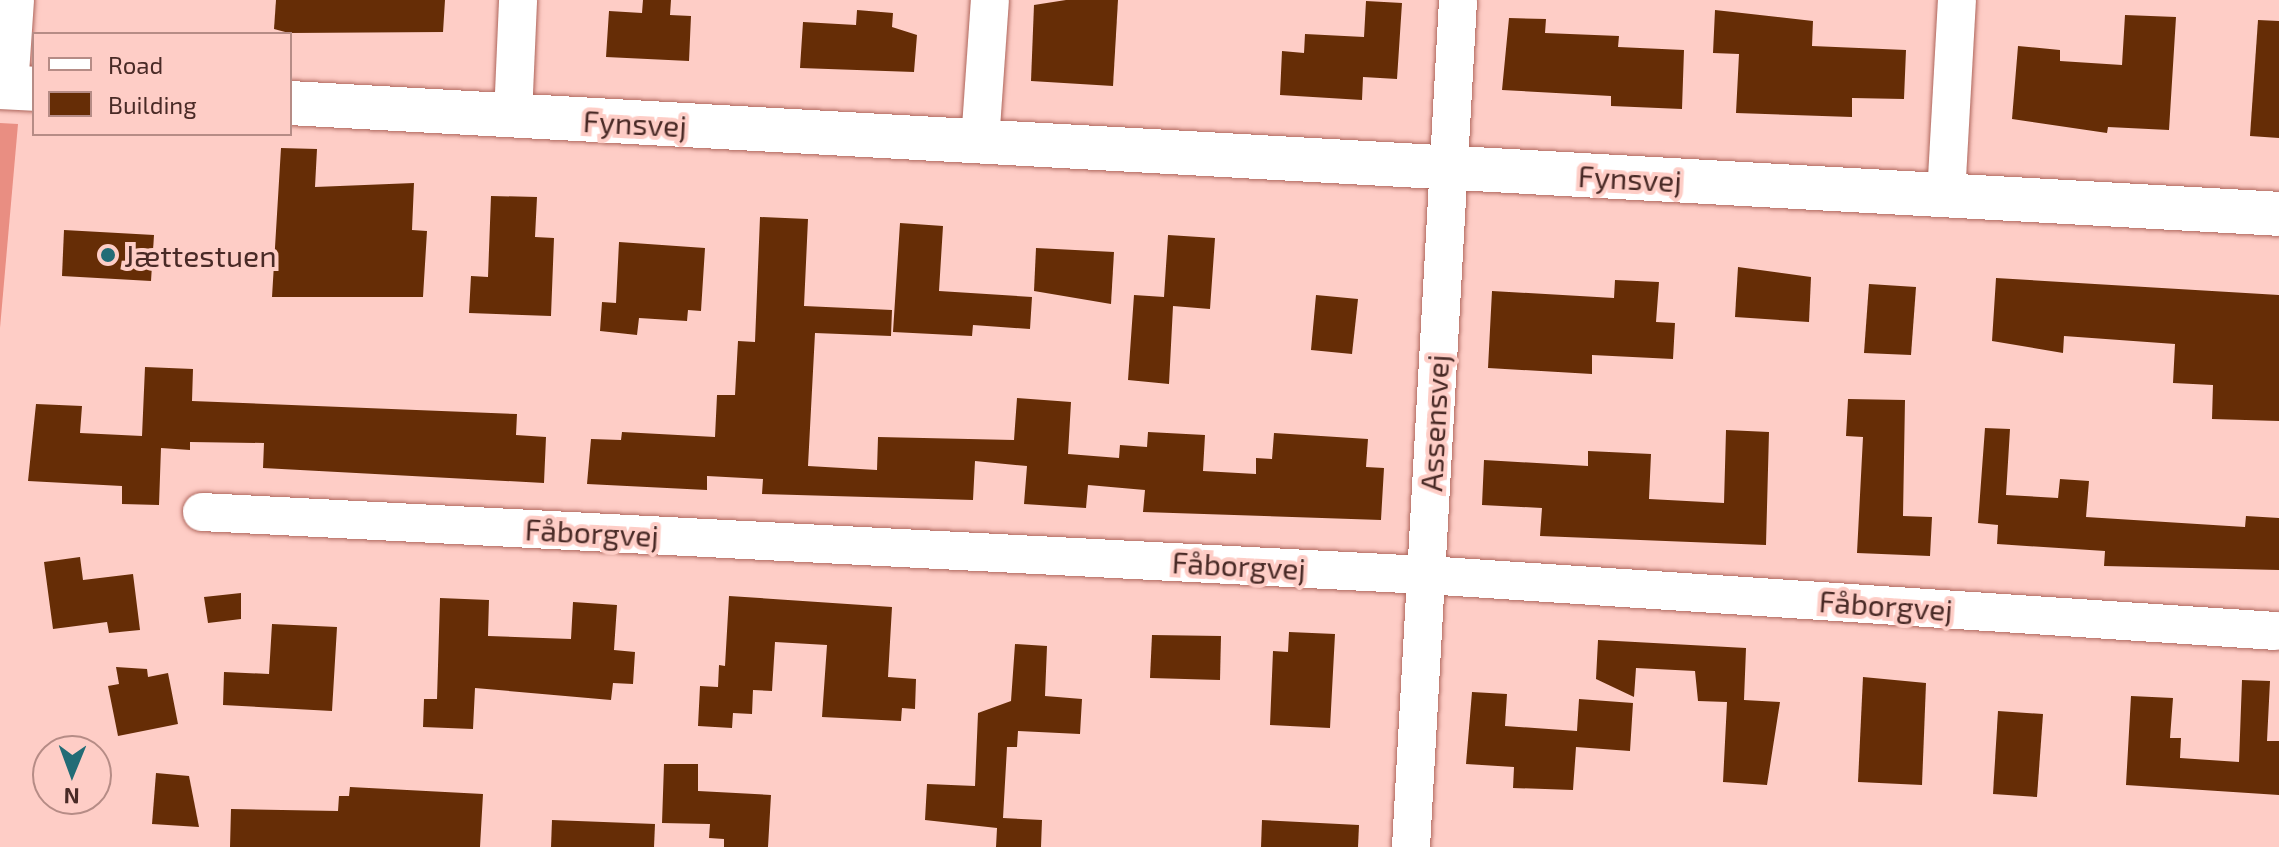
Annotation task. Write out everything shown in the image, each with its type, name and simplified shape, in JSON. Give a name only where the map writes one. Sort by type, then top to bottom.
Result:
[{"type":"street","points":[[14,88],[15,0]]},
{"type":"street","points":[[513,116],[518,0]]},
{"type":"street","points":[[980,142],[990,0]]},
{"type":"street","name":"Assensvej","points":[[1411,847],[1458,0]]},
{"type":"street","points":[[1946,196],[1957,0]]},
{"type":"street","name":"Fynsvej","points":[[292,103],[2279,214]]},
{"type":"street","name":"Fåborgvej","points":[[202,512],[1426,575],[2276,631]]},
{"type":"shaded area","points":[[0,123],[18,124],[0,328]]},
{"type":"building","points":[[276,0],[445,0],[443,32],[292,33],[274,29]]},
{"type":"building","points":[[643,0],[671,0],[670,15],[691,16],[689,61],[606,57],[609,11],[642,13]]},
{"type":"building","points":[[1066,0],[1118,0],[1113,86],[1031,81],[1034,5]]},
{"type":"building","points":[[1366,1],[1402,3],[1397,79],[1363,77],[1362,100],[1280,95],[1282,51],[1304,53],[1305,34],[1364,37]]},
{"type":"building","points":[[857,10],[893,13],[892,27],[917,35],[914,72],[800,68],[803,22],[856,25]]},
{"type":"building","points":[[1715,10],[1813,21],[1812,46],[1906,50],[1904,99],[1852,98],[1852,117],[1736,113],[1739,54],[1713,53]]},
{"type":"building","points":[[2125,15],[2176,17],[2169,130],[2108,127],[2107,133],[2012,119],[2018,46],[2060,50],[2060,61],[2122,65]]},
{"type":"building","points":[[1509,18],[1546,19],[1545,33],[1619,36],[1618,47],[1684,50],[1682,109],[1611,106],[1611,96],[1502,90]]},
{"type":"building","points":[[2258,20],[2279,21],[2279,138],[2250,136]]},
{"type":"building","points":[[281,148],[317,149],[315,187],[414,183],[412,230],[427,231],[423,297],[272,297]]},
{"type":"building","points":[[491,196],[537,197],[535,237],[554,238],[551,316],[469,313],[471,276],[488,277]]},
{"type":"building","points":[[760,217],[808,219],[804,306],[892,310],[891,336],[815,333],[808,466],[877,470],[878,437],[1014,440],[1017,398],[1071,402],[1068,454],[1119,458],[1120,445],[1147,447],[1148,432],[1205,435],[1203,471],[1256,474],[1256,458],[1272,459],[1274,433],[1368,439],[1366,467],[1384,468],[1381,520],[1143,512],[1145,490],[1088,485],[1086,508],[1024,504],[1027,466],[975,461],[973,500],[762,494],[763,479],[707,476],[707,490],[587,484],[591,439],[621,440],[622,432],[715,437],[717,395],[735,395],[738,341],[755,342]]},
{"type":"building","points":[[900,223],[943,226],[939,291],[1032,297],[1030,329],[973,325],[972,336],[893,332]]},
{"type":"building","name":"Jættestuen","points":[[64,230],[154,235],[151,281],[62,276]]},
{"type":"building","points":[[1168,235],[1215,238],[1210,309],[1173,306],[1169,384],[1128,380],[1134,295],[1164,297]]},
{"type":"building","points":[[619,242],[705,248],[701,311],[688,310],[687,321],[639,318],[637,335],[600,331],[602,302],[616,303]]},
{"type":"building","points":[[1036,248],[1114,252],[1111,304],[1034,291]]},
{"type":"building","points":[[1738,267],[1811,277],[1809,322],[1735,317]]},
{"type":"building","points":[[1996,278],[2279,295],[2279,421],[2212,419],[2213,385],[2173,383],[2175,344],[2064,336],[2063,353],[1992,341]]},
{"type":"building","points":[[1615,280],[1659,282],[1656,322],[1675,323],[1673,359],[1592,355],[1592,374],[1488,368],[1492,291],[1614,298]]},
{"type":"building","points":[[1869,284],[1916,287],[1911,355],[1864,353]]},
{"type":"building","points":[[1316,295],[1358,299],[1352,354],[1311,350]]},
{"type":"building","points":[[145,367],[193,369],[192,401],[517,414],[516,435],[546,437],[544,483],[263,468],[264,443],[190,442],[190,450],[161,448],[159,505],[122,504],[122,486],[28,481],[36,404],[82,406],[80,433],[142,436]]},
{"type":"building","points":[[1848,399],[1905,400],[1903,516],[1932,517],[1930,556],[1857,553],[1863,437],[1846,436]]},
{"type":"building","points":[[1985,428],[2010,429],[2006,495],[2058,498],[2060,479],[2089,481],[2086,517],[2245,527],[2246,516],[2279,518],[2279,570],[2104,566],[2105,551],[1997,544],[1998,525],[1978,523]]},
{"type":"building","points":[[1726,430],[1769,432],[1766,545],[1540,536],[1542,508],[1482,505],[1484,460],[1588,466],[1588,451],[1651,454],[1649,499],[1724,503]]},
{"type":"building","points":[[80,557],[83,580],[133,574],[140,630],[109,633],[107,622],[53,629],[44,562]]},
{"type":"building","points":[[241,593],[241,619],[208,623],[204,597]]},
{"type":"building","points":[[729,596],[892,607],[888,677],[916,679],[915,709],[902,708],[901,721],[822,717],[827,645],[775,642],[772,691],[753,690],[752,714],[733,713],[732,728],[698,726],[700,686],[718,687],[719,665],[725,666]]},
{"type":"building","points":[[440,598],[489,600],[488,636],[571,639],[573,602],[617,605],[614,650],[635,652],[633,684],[613,683],[611,700],[475,688],[473,729],[423,727],[424,699],[437,699]]},
{"type":"building","points":[[272,624],[337,627],[332,711],[223,705],[224,672],[269,674]]},
{"type":"building","points":[[1289,632],[1335,634],[1330,728],[1270,725],[1273,651],[1288,652]]},
{"type":"building","points":[[1152,635],[1221,636],[1220,680],[1150,678]]},
{"type":"building","points":[[1598,640],[1746,648],[1744,700],[1780,702],[1767,785],[1723,782],[1727,702],[1698,701],[1695,671],[1636,668],[1634,697],[1596,679]]},
{"type":"building","points":[[1015,644],[1047,646],[1045,696],[1082,699],[1080,734],[1018,731],[1017,747],[1007,747],[1003,818],[1042,820],[1041,847],[996,847],[997,828],[925,820],[927,784],[975,786],[978,713],[1011,701]]},
{"type":"building","points":[[116,667],[147,669],[148,677],[168,673],[178,724],[118,736],[108,686],[119,684]]},
{"type":"building","points":[[1863,677],[1926,683],[1922,785],[1858,782]]},
{"type":"building","points":[[2242,680],[2270,681],[2267,741],[2279,741],[2279,795],[2126,785],[2131,696],[2173,698],[2170,738],[2181,738],[2180,758],[2239,762]]},
{"type":"building","points":[[1472,692],[1507,694],[1505,726],[1577,731],[1579,699],[1633,703],[1630,751],[1576,747],[1573,790],[1513,788],[1514,767],[1466,764]]},
{"type":"building","points":[[1998,711],[2043,714],[2037,797],[1993,794]]},
{"type":"building","points":[[664,764],[698,764],[698,791],[771,795],[768,847],[724,847],[724,839],[709,838],[710,824],[662,823]]},
{"type":"building","points":[[156,773],[189,776],[199,827],[152,824]]},
{"type":"building","points":[[350,787],[483,794],[480,847],[230,847],[231,809],[338,811],[339,796],[349,796]]},
{"type":"building","points":[[552,820],[655,824],[654,847],[551,847]]},
{"type":"building","points":[[1262,820],[1359,825],[1358,847],[1261,847]]},
{"type":"place","name":"Jættestuen","points":[[108,255]]}]
